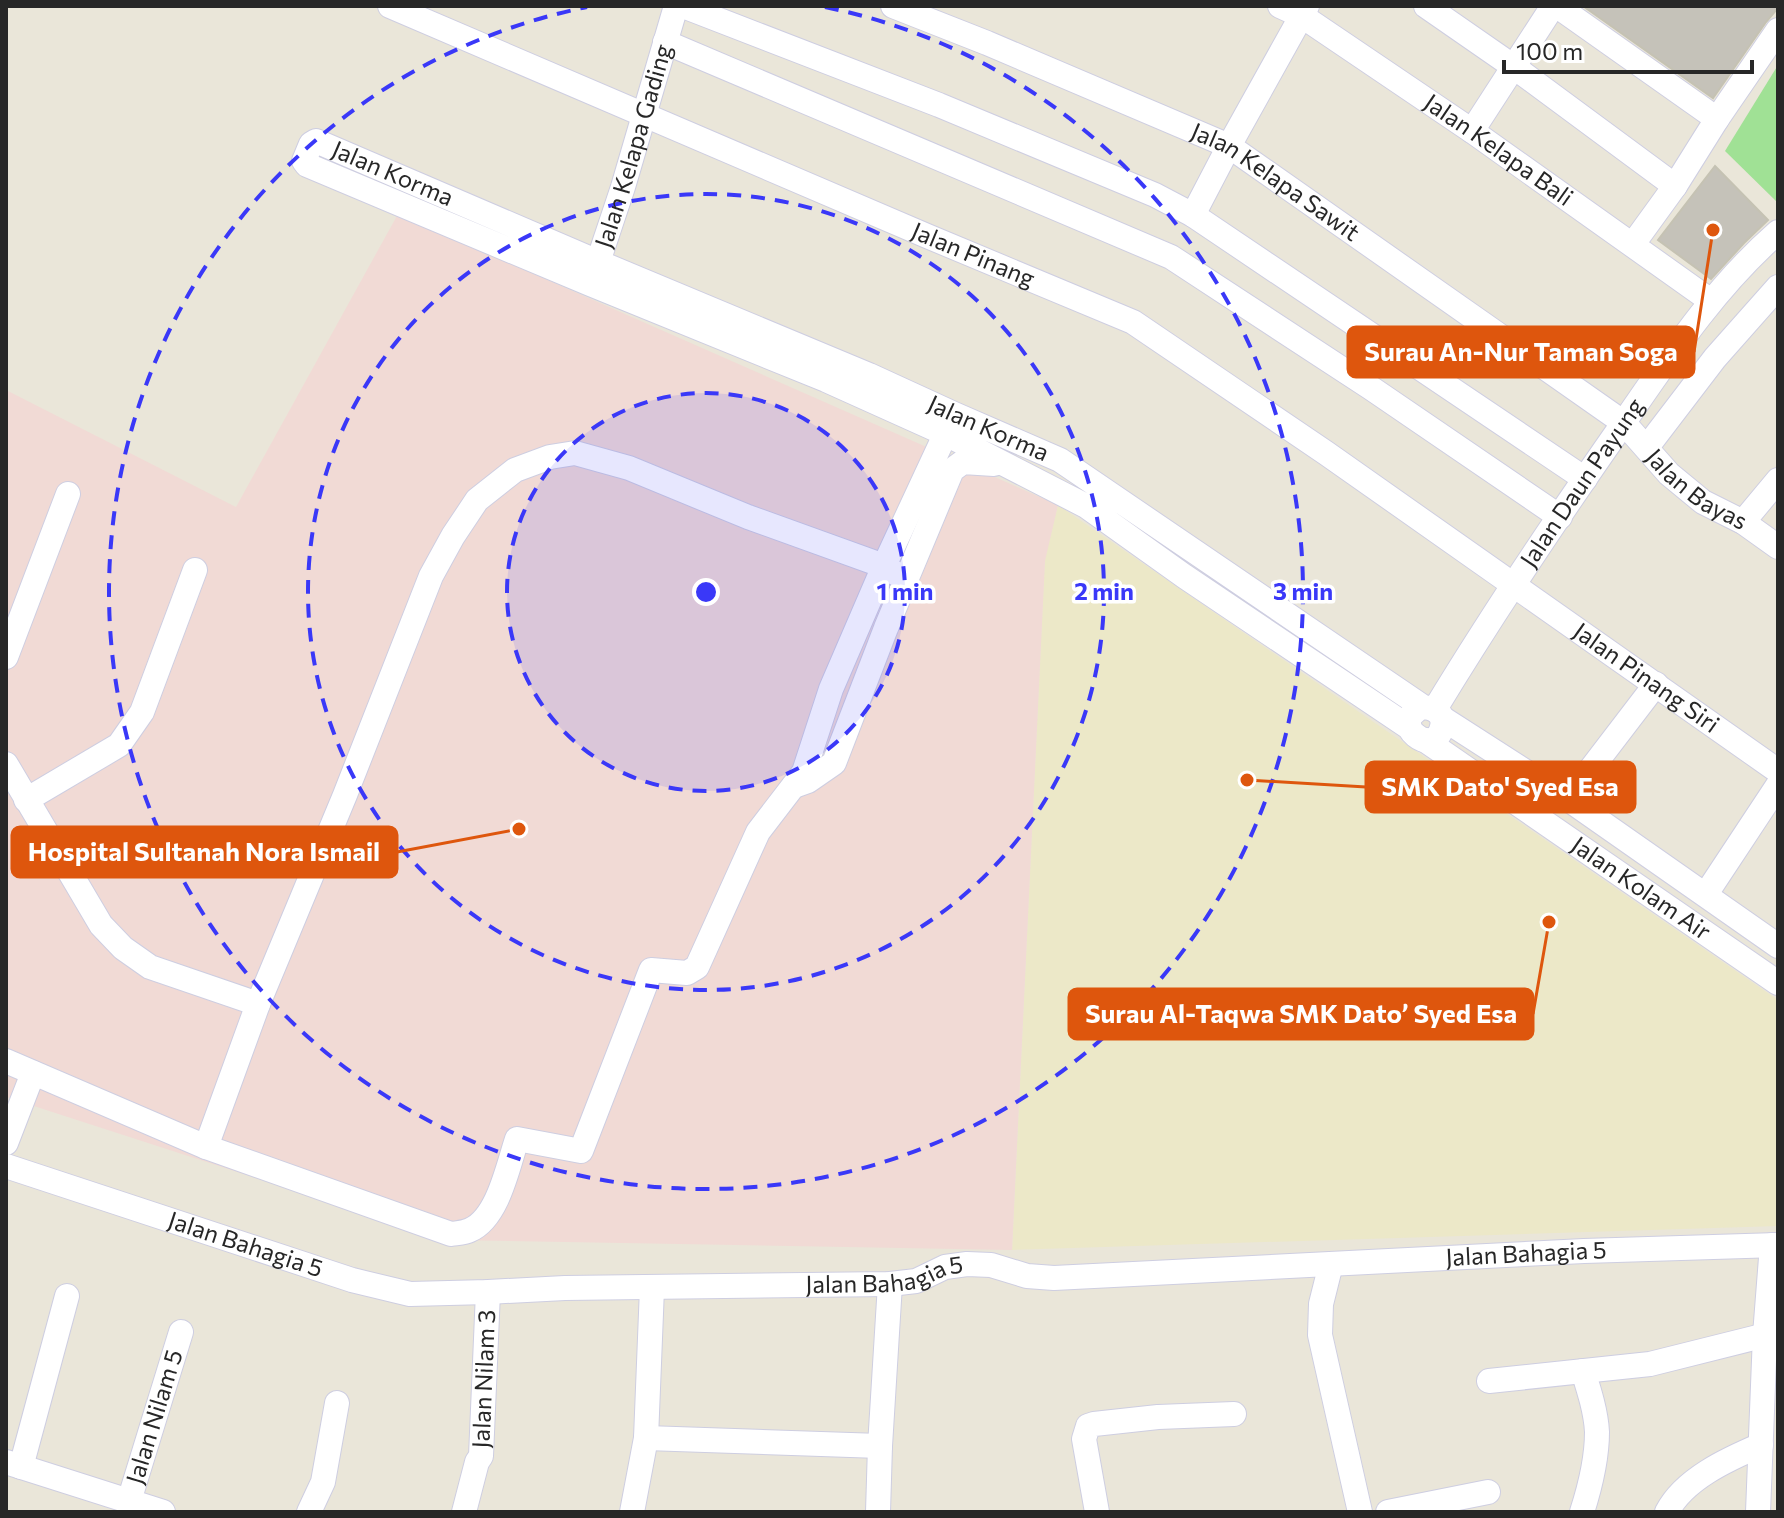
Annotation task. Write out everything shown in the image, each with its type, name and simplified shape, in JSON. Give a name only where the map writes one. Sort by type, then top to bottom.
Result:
[{"type":"street","name":"Jalan Pinang","points":[[390,6],[1133,322],[1513,585]]},
{"type":"street","name":"Jalan Kelapa Gading","points":[[594,273],[623,187],[676,6]]},
{"type":"street","points":[[683,6],[939,105],[1155,195],[1193,215],[1585,479]]},
{"type":"street","name":"Jalan Kelapa Sawit","points":[[893,6],[1229,146],[1624,423]]},
{"type":"street","points":[[1426,6],[1675,186]]},
{"type":"street","points":[[1472,131],[1555,6],[1717,119]]},
{"type":"street","points":[[1193,215],[1296,9]]},
{"type":"street","name":"Jalan Kelapa Bali","points":[[1296,9],[1711,301]]},
{"type":"street","points":[[1633,244],[1778,30]]},
{"type":"street","points":[[665,42],[1171,257],[1560,517]]},
{"type":"street","name":"Jalan Korma","points":[[594,273],[307,165],[304,161],[311,144],[316,141],[826,380],[1060,460],[1433,711]]},
{"type":"street","name":"Jalan Daun Payung","points":[[1418,734],[1435,738],[1439,734],[1443,723],[1433,711],[1513,585],[1711,301],[1778,232]]},
{"type":"street","points":[[1647,447],[1715,358],[1778,287]]},
{"type":"street","name":"Jalan Bayas","points":[[1624,423],[1669,474],[1703,502],[1743,522],[1778,547]]},
{"type":"street","points":[[6,1061],[206,1147],[451,1234],[476,1227],[493,1209],[517,1139],[581,1151],[651,970],[687,973],[697,967],[758,832],[804,772],[831,689],[950,424]]},
{"type":"street","name":"Jalan Korma","points":[[950,424],[1003,465],[1086,506],[1418,734]]},
{"type":"street","points":[[206,1147],[258,1004],[356,768],[431,576],[477,500],[515,470],[550,457],[575,453],[629,468],[748,517],[884,566],[906,580]]},
{"type":"street","points":[[792,787],[808,781],[834,763],[952,470],[963,462],[1003,465]]},
{"type":"street","points":[[1743,522],[1778,480]]},
{"type":"street","points":[[6,657],[68,494]]},
{"type":"street","points":[[26,800],[119,745],[142,712],[195,570]]},
{"type":"street","name":"Jalan Pinang Siri","points":[[1513,585],[1778,771]]},
{"type":"street","points":[[868,606],[890,618]]},
{"type":"street","points":[[1568,799],[1656,684]]},
{"type":"street","name":"Jalan Kolam Air","points":[[1433,711],[1568,799],[1778,946]]},
{"type":"street","name":"Jalan Kolam Air","points":[[1418,734],[1778,983]]},
{"type":"street","points":[[6,764],[101,925],[123,948],[150,967],[258,1004]]},
{"type":"street","points":[[1706,894],[1778,785]]},
{"type":"street","points":[[6,1143],[33,1073]]},
{"type":"street","name":"Jalan Bahagia 5","points":[[6,1166],[352,1280],[410,1294],[565,1288],[890,1284],[916,1281],[945,1267],[967,1264],[991,1265],[1027,1276],[1054,1278],[1584,1251],[1775,1245]]},
{"type":"street","points":[[1758,1512],[1772,1333],[1775,1245]]},
{"type":"street","points":[[1331,1264],[1321,1304],[1320,1335],[1360,1512]]},
{"type":"street","points":[[878,1512],[890,1284]]},
{"type":"street","points":[[632,1512],[646,1438],[652,1288]]},
{"type":"street","name":"Jalan Nilam 3","points":[[464,1512],[481,1456],[488,1292]]},
{"type":"street","points":[[67,1296],[14,1464],[163,1512]]},
{"type":"street","name":"Jalan Nilam 5","points":[[129,1501],[181,1332]]},
{"type":"street","points":[[1489,1381],[1650,1364],[1772,1333]]},
{"type":"street","points":[[1582,1512],[1595,1454],[1597,1429],[1583,1371]]},
{"type":"street","points":[[309,1512],[323,1482],[337,1403]]},
{"type":"street","points":[[1097,1512],[1084,1439],[1088,1426],[1158,1417],[1234,1414]]},
{"type":"street","points":[[646,1438],[880,1446]]},
{"type":"street","points":[[1667,1512],[1673,1502],[1707,1472],[1761,1445]]},
{"type":"street","points":[[1388,1512],[1488,1492]]},
{"type":"shaded area","points":[[398,214],[1058,505],[1045,561],[1012,1250],[447,1240],[6,1097],[6,390],[236,507]]},
{"type":"shaded area","points":[[1058,505],[1778,1000],[1778,1226],[1012,1250],[1045,555]]},
{"type":"green space","points":[[1778,65],[1778,203],[1725,151]]},
{"type":"building","points":[[1583,6],[1778,6],[1778,8],[1713,98]]},
{"type":"building","points":[[1715,166],[1768,220],[1711,279],[1658,240]]},
{"type":"place","name":"Surau An-Nur Taman Soga","points":[[1713,230]]},
{"type":"place","name":"SMK Dato' Syed Esa","points":[[1247,780]]},
{"type":"place","name":"Hospital Sultanah Nora Ismail","points":[[519,829]]},
{"type":"place","name":"Surau Al-Taqwa SMK Dato’ Syed Esa","points":[[1549,922]]}]
